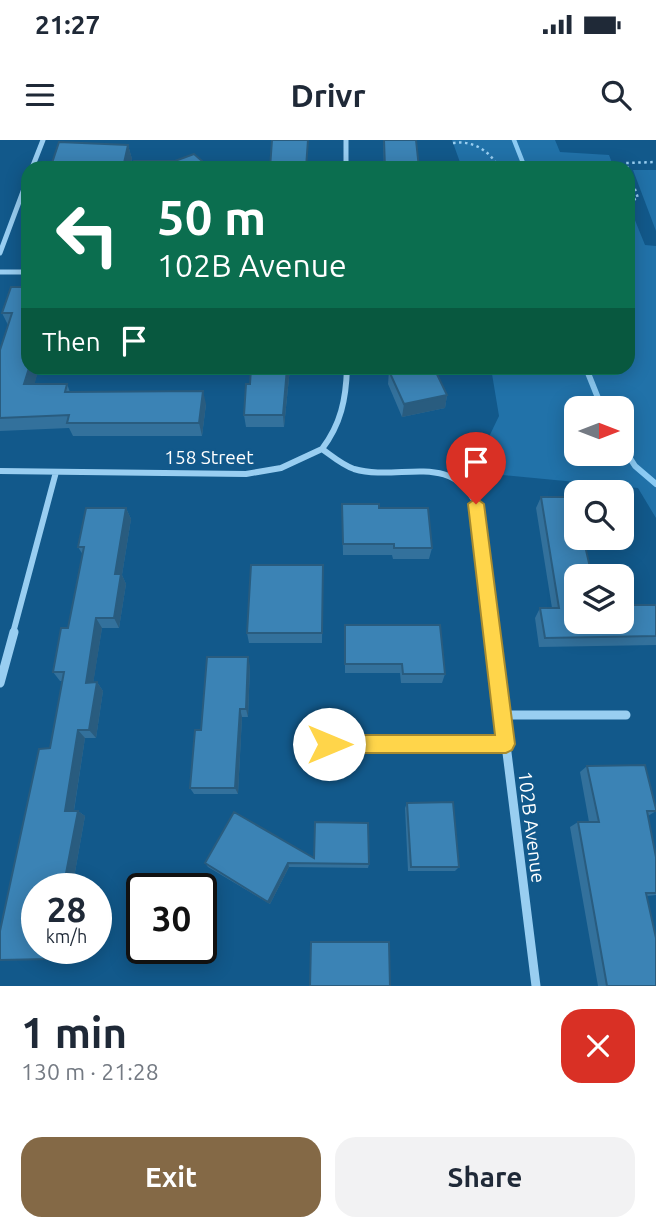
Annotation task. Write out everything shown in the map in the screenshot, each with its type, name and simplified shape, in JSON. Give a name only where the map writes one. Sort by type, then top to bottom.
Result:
[{"type":"street","points":[[35,161],[43,140]]},
{"type":"street","points":[[346,140],[346,161]]},
{"type":"street","points":[[0,253],[21,197]]},
{"type":"street","points":[[0,272],[21,272]]},
{"type":"street","points":[[322,449],[332,437],[346,401],[347,375]]},
{"type":"street","name":"158 Street","points":[[0,471],[246,474],[281,468],[322,449]]},
{"type":"street","name":"102B Avenue","points":[[322,449],[357,469],[447,474],[466,486],[476,504],[536,986]]},
{"type":"street","points":[[0,683],[56,471]]},
{"type":"street","points":[[502,715],[626,715]]},
{"type":"street","points":[[329,744],[506,744]]},
{"type":"path","points":[[453,144],[464,140],[477,144],[495,161]]},
{"type":"path","points":[[635,163],[656,162]]},
{"type":"shaded area","points":[[452,140],[555,140],[560,152],[609,155],[611,161],[460,161]]},
{"type":"shaded area","points":[[635,170],[656,170],[656,231],[635,175]]},
{"type":"shaded area","points":[[635,220],[645,245],[656,246],[656,518],[638,488],[634,488],[634,480],[564,481],[472,472],[499,416],[492,375],[635,375]]},
{"type":"building","points":[[272,140],[308,140],[306,161],[270,161]]},
{"type":"building","points":[[384,140],[416,140],[418,161],[385,161]]},
{"type":"building","points":[[59,142],[128,145],[124,161],[53,161]]},
{"type":"building","points":[[194,154],[202,161],[175,161]]},
{"type":"building","points":[[11,287],[21,287],[21,375],[27,375],[24,384],[67,384],[65,392],[203,391],[199,423],[67,423],[69,415],[0,418],[0,350],[12,313],[2,313]]},
{"type":"building","points":[[251,375],[286,375],[283,415],[244,415],[246,384],[250,384]]},
{"type":"building","points":[[391,375],[437,375],[447,395],[404,404]]},
{"type":"building","points":[[541,497],[564,497],[564,550],[586,550],[589,564],[564,564],[564,634],[634,634],[634,605],[656,605],[656,636],[545,638],[540,608],[559,608]]},
{"type":"building","points":[[342,504],[379,504],[379,508],[428,508],[432,548],[394,548],[394,544],[343,544]]},
{"type":"building","points":[[86,508],[126,508],[115,574],[121,574],[114,618],[96,618],[86,683],[97,682],[89,730],[78,730],[65,811],[78,811],[66,873],[21,873],[21,960],[0,960],[0,931],[39,749],[50,748],[64,672],[53,672],[61,628],[68,628],[84,547],[78,547]]},
{"type":"building","points":[[251,565],[323,565],[322,633],[247,633]]},
{"type":"building","points":[[345,625],[440,625],[445,674],[403,674],[402,664],[345,664]]},
{"type":"building","points":[[207,657],[248,657],[246,709],[240,709],[235,788],[190,788],[195,730],[201,730]]},
{"type":"building","points":[[645,765],[656,809],[647,811],[656,857],[656,893],[646,893],[656,938],[656,986],[607,986],[578,822],[599,822],[587,766]]},
{"type":"building","points":[[453,802],[459,867],[411,867],[407,803]]},
{"type":"building","points":[[234,812],[314,858],[315,822],[368,823],[369,864],[288,863],[268,902],[205,863]]},
{"type":"building","points":[[311,942],[389,942],[390,986],[310,986]]},
{"type":"waterway","points":[[514,140],[522,161]]},
{"type":"waterway","points":[[589,375],[597,396]]},
{"type":"waterway","points":[[634,464],[656,484]]},
{"type":"route","points":[[329,744],[506,744],[476,504]]}]
